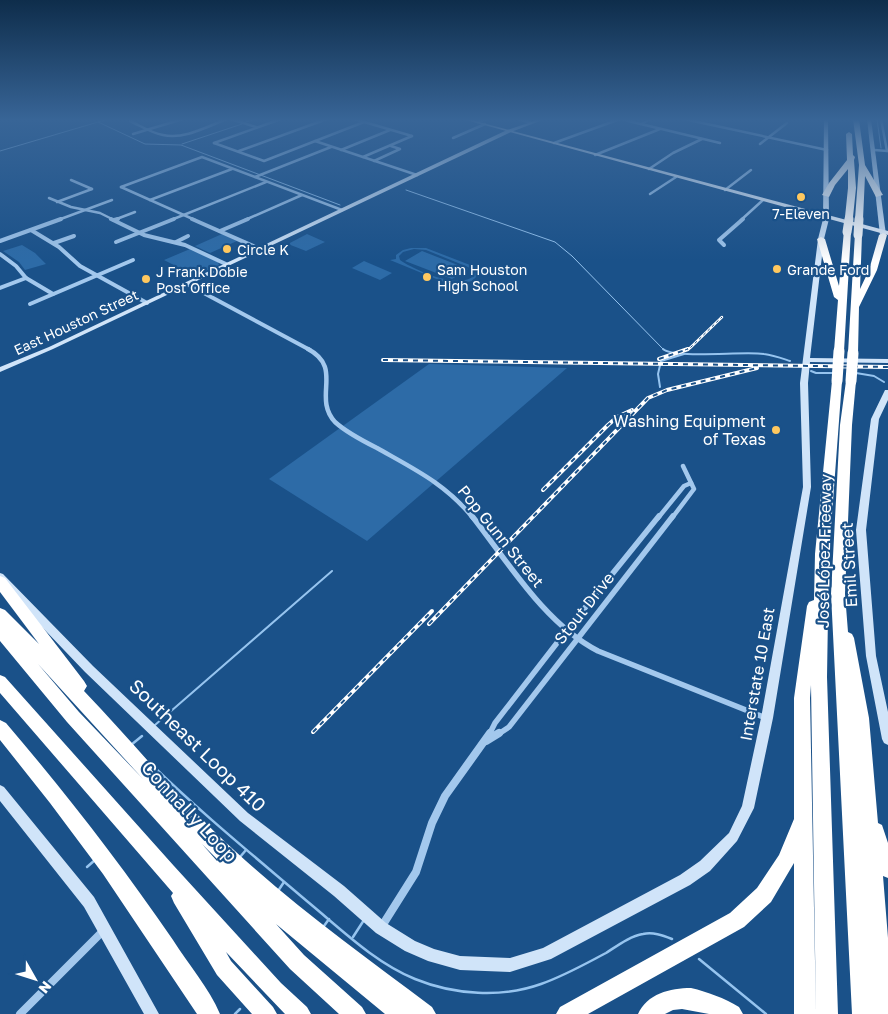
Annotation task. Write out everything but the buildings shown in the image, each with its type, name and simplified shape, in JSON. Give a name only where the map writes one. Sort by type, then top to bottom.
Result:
[{"type":"highway","points":[[826,195],[830,184],[846,166]]},
{"type":"highway","name":"José López Freeway","points":[[827,1014],[819,677],[822,554],[852,188],[852,166]]},
{"type":"highway","name":"José López Freeway","points":[[862,166],[853,312],[852,381],[846,425],[838,594],[863,1014]]},
{"type":"highway","points":[[863,166],[879,195]]},
{"type":"highway","points":[[853,312],[873,270],[886,236]]},
{"type":"highway","points":[[822,239],[842,308]]},
{"type":"highway","points":[[805,1014],[802,698],[822,554]]},
{"type":"highway","points":[[0,582],[111,731]]},
{"type":"highway","points":[[838,594],[861,718],[884,1014]]},
{"type":"highway","points":[[0,614],[111,731]]},
{"type":"highway","name":"Connally Loop","points":[[0,630],[73,718],[297,962],[355,1014]]},
{"type":"highway","points":[[0,682],[167,873],[274,990],[300,1014]]},
{"type":"highway","points":[[73,718],[97,731],[222,862],[313,942],[403,1012]]},
{"type":"highway","points":[[0,728],[72,815],[162,938],[210,1014]]},
{"type":"highway","name":"Connally Loop","points":[[111,731],[201,830],[230,858],[335,947],[425,1014]]},
{"type":"highway","points":[[868,802],[883,859],[888,869]]},
{"type":"highway","points":[[566,1014],[737,920],[764,894],[786,862],[796,838],[803,809]]},
{"type":"highway","points":[[167,873],[224,968],[266,1014]]},
{"type":"highway","points":[[649,1014],[663,1002],[684,998],[715,1005],[732,1014]]},
{"type":"main road","name":"East Houston Street","points":[[0,370],[51,348],[435,166]]},
{"type":"main road","points":[[639,166],[795,208],[886,236],[876,166]]},
{"type":"main road","name":"Interstate 10 East","points":[[381,928],[410,946],[433,956],[460,963],[510,965],[546,954],[685,880],[733,837],[748,808],[754,787],[807,486],[804,388],[826,217],[827,166]]},
{"type":"main road","points":[[807,360],[888,361]]},
{"type":"main road","name":"Emil Street","points":[[888,392],[874,419],[861,530],[871,656],[888,739]]},
{"type":"main road","name":"Southeast Loop 410","points":[[0,577],[89,668],[244,817],[339,891],[381,928]]},
{"type":"main road","points":[[0,790],[88,902],[152,1014]]},
{"type":"street","points":[[177,166],[121,187],[260,249]]},
{"type":"street","points":[[226,166],[342,210]]},
{"type":"street","points":[[255,178],[283,166]]},
{"type":"street","points":[[390,166],[417,175]]},
{"type":"street","points":[[649,169],[653,166]]},
{"type":"street","points":[[150,200],[233,169]]},
{"type":"street","points":[[725,190],[751,170]]},
{"type":"street","points":[[650,194],[676,177]]},
{"type":"street","points":[[57,202],[92,190],[71,180]]},
{"type":"street","points":[[116,242],[267,182]]},
{"type":"street","points":[[220,232],[302,195]]},
{"type":"street","points":[[49,198],[71,207],[86,209],[114,220],[139,233],[175,242],[228,264]]},
{"type":"street","points":[[0,241],[112,200]]},
{"type":"street","points":[[724,245],[719,240],[763,200]]},
{"type":"street","points":[[114,220],[135,212]]},
{"type":"street","points":[[31,230],[54,243],[80,266],[147,303]]},
{"type":"street","points":[[54,243],[74,236]]},
{"type":"street","points":[[175,242],[188,236]]},
{"type":"street","points":[[0,254],[16,266],[26,278],[53,294]]},
{"type":"street","points":[[30,304],[133,260]]},
{"type":"street","points":[[0,288],[26,278]]},
{"type":"street","name":"Pop Gunn Street","points":[[187,284],[318,354],[328,371],[325,402],[334,420],[349,432],[449,491],[462,504],[546,611],[577,639],[598,651],[767,718]]},
{"type":"street","points":[[683,466],[691,483]]},
{"type":"street","name":"Stout Drive","points":[[381,928],[416,872],[432,823],[445,796],[486,741],[495,723],[567,630],[684,486],[691,483],[694,489],[510,727],[486,741]]},
{"type":"street","points":[[20,1014],[105,929]]},
{"type":"shaded area","points":[[222,234],[237,241],[210,253],[195,246]]},
{"type":"shaded area","points":[[307,234],[325,242],[306,251],[288,244]]},
{"type":"shaded area","points":[[22,245],[35,253],[46,264],[25,270],[19,262],[3,251]]},
{"type":"shaded area","points":[[411,248],[426,248],[470,265],[476,269],[478,275],[472,281],[457,284],[459,285],[456,287],[390,260],[396,259],[396,255],[403,250]],"holes":[[[414,249],[426,250],[468,267],[474,271],[474,275],[459,281],[449,280],[416,269],[400,260],[399,256],[403,252]]]},
{"type":"shaded area","points":[[190,249],[218,262],[219,265],[190,278],[193,275],[164,260]]},
{"type":"shaded area","points":[[422,251],[468,269],[452,279],[405,261]]},
{"type":"shaded area","points":[[364,261],[392,273],[380,280],[352,268]]},
{"type":"shaded area","points":[[429,364],[567,368],[367,541],[269,479]]},
{"type":"waterway","points":[[237,166],[340,205]]},
{"type":"waterway","points":[[406,190],[555,242],[572,256],[663,349]]},
{"type":"waterway","points":[[663,349],[684,354]]},
{"type":"waterway","points":[[684,354],[754,353],[790,361]]},
{"type":"waterway","points":[[660,387],[658,374],[661,361],[684,354]]},
{"type":"waterway","points":[[811,371],[816,373],[834,373]]},
{"type":"waterway","points":[[856,373],[874,376],[884,382]]},
{"type":"waterway","points":[[155,725],[332,571]]},
{"type":"waterway","points":[[131,745],[142,736]]},
{"type":"waterway","points":[[149,762],[227,834],[329,919]]},
{"type":"waterway","points":[[240,857],[246,850]]},
{"type":"waterway","points":[[87,867],[95,860]]},
{"type":"waterway","points":[[278,891],[284,882]]},
{"type":"waterway","points":[[324,926],[329,919]]},
{"type":"waterway","points":[[329,919],[372,955],[400,972],[430,984],[478,993],[510,991],[541,984],[566,974],[638,935],[647,933],[672,939]]},
{"type":"waterway","points":[[353,937],[364,920]]},
{"type":"waterway","points":[[699,959],[766,1014]]},
{"type":"waterway","points":[[235,1014],[240,1009]]},
{"type":"railway","points":[[685,350],[690,348],[722,317]]},
{"type":"railway","points":[[659,359],[688,349]]},
{"type":"railway","points":[[383,360],[888,367]]},
{"type":"railway","points":[[429,624],[648,398],[667,390],[757,368]]},
{"type":"railway","points":[[543,490],[608,425],[617,417],[632,410]]},
{"type":"railway","points":[[313,732],[432,611]]},
{"type":"place","name":"7-Eleven","points":[[801,197]]},
{"type":"place","name":"Circle K","points":[[227,249]]},
{"type":"place","name":"Grande Ford","points":[[777,269]]},
{"type":"place","name":"Sam Houston High School","points":[[427,277]]},
{"type":"place","name":"J Frank Dobie Post Office","points":[[146,279]]},
{"type":"place","name":"Washing Equipment of Texas","points":[[776,430]]}]
